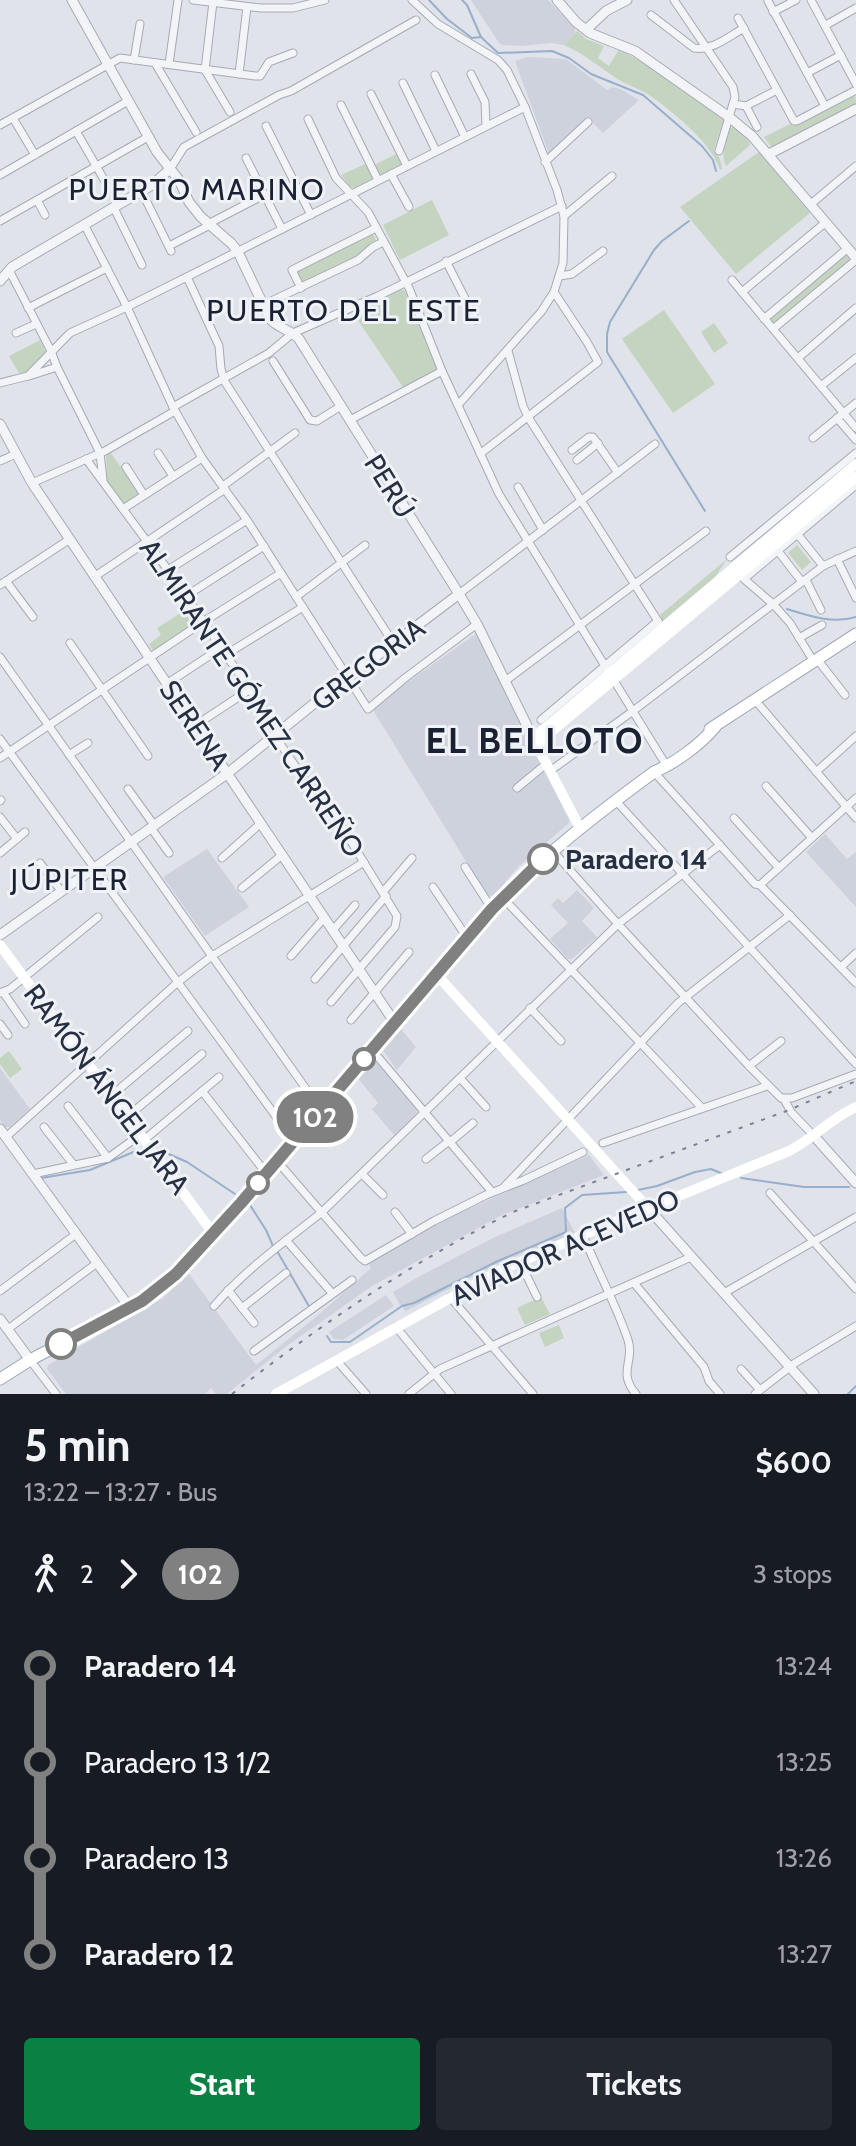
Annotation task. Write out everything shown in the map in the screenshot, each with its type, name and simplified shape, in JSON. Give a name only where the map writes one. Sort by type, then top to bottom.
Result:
[{"type":"main road","points":[[536,744],[660,625],[856,464]]},
{"type":"main road","points":[[527,727],[536,731],[855,484]]},
{"type":"main road","points":[[0,1379],[130,1308],[168,1282],[277,1161],[492,909],[552,850],[705,731],[854,638]]},
{"type":"main road","points":[[536,744],[543,724]]},
{"type":"main road","name":"PERÚ","points":[[536,744],[580,828]]},
{"type":"main road","name":"RAMÓN ÁNGEL JARA","points":[[0,945],[213,1233]]},
{"type":"main road","points":[[437,975],[648,1208]]},
{"type":"main road","name":"AVIADOR ACEVEDO","points":[[276,1394],[293,1390],[396,1327],[520,1262],[789,1151],[856,1107]]},
{"type":"street","name":"PERÚ","points":[[72,0],[148,137],[179,180],[194,210],[238,252],[273,323],[299,339],[459,594],[536,744]]},
{"type":"street","points":[[169,64],[178,0]]},
{"type":"street","points":[[193,0],[247,7],[293,8],[325,0]]},
{"type":"street","points":[[412,0],[438,24],[502,64],[525,107],[564,216],[560,276],[554,292],[508,351],[458,405]]},
{"type":"street","points":[[557,0],[586,30],[635,51],[729,117],[761,145],[856,259],[773,329]]},
{"type":"street","points":[[586,30],[606,11],[627,0]]},
{"type":"street","points":[[674,0],[733,87],[735,97],[719,151]]},
{"type":"street","points":[[773,12],[796,0]]},
{"type":"street","points":[[738,18],[794,121],[856,87],[811,0]]},
{"type":"street","points":[[826,25],[856,9],[850,0]]},
{"type":"street","points":[[768,1],[825,106]]},
{"type":"street","points":[[213,2],[205,70],[230,112]]},
{"type":"street","points":[[239,74],[247,7]]},
{"type":"street","points":[[651,15],[694,48],[707,48],[744,28]]},
{"type":"street","points":[[0,281],[9,270],[160,179],[184,147],[416,20]]},
{"type":"street","points":[[134,60],[140,24]]},
{"type":"street","points":[[0,125],[120,58],[260,76],[269,62],[293,53]]},
{"type":"street","points":[[807,73],[841,55]]},
{"type":"street","points":[[155,63],[196,132]]},
{"type":"street","points":[[471,74],[485,102],[486,126]]},
{"type":"street","points":[[435,75],[465,137]]},
{"type":"street","points":[[403,83],[436,151]]},
{"type":"street","points":[[733,104],[746,106],[777,90]]},
{"type":"street","points":[[371,94],[407,166]]},
{"type":"street","points":[[0,175],[128,101]]},
{"type":"street","points":[[341,105],[378,180]]},
{"type":"street","points":[[746,106],[757,127]]},
{"type":"street","points":[[28,376],[70,333],[525,107]]},
{"type":"street","points":[[769,154],[856,109]]},
{"type":"street","points":[[13,118],[35,155]]},
{"type":"street","points":[[308,119],[336,178],[368,212],[405,282],[499,494],[633,711],[659,767],[755,884],[760,885],[856,983]]},
{"type":"street","points":[[545,162],[588,122]]},
{"type":"street","points":[[266,126],[311,215]]},
{"type":"street","points":[[76,131],[106,183]]},
{"type":"street","points":[[0,221],[148,137]]},
{"type":"street","points":[[246,158],[282,229]]},
{"type":"street","points":[[811,204],[856,166]]},
{"type":"street","points":[[391,174],[409,207]]},
{"type":"street","points":[[564,216],[612,176]]},
{"type":"street","points":[[142,192],[170,248],[264,195]]},
{"type":"street","points":[[37,200],[45,215]]},
{"type":"street","points":[[32,483],[100,453],[222,378],[231,376],[269,353],[293,333],[378,296],[562,206]]},
{"type":"street","points":[[114,208],[142,265]]},
{"type":"street","points":[[742,292],[826,222]]},
{"type":"street","points":[[85,226],[174,409],[202,458],[247,520],[368,709],[477,624]]},
{"type":"street","points":[[301,288],[290,268],[376,228]]},
{"type":"street","points":[[263,305],[358,260],[383,242]]},
{"type":"street","points":[[764,319],[848,248]]},
{"type":"street","points":[[560,276],[572,274],[603,251]]},
{"type":"street","points":[[446,261],[476,320]]},
{"type":"street","points":[[28,308],[107,268]]},
{"type":"street","points":[[9,270],[100,453],[103,483]]},
{"type":"street","points":[[187,277],[219,346],[222,378],[394,644]]},
{"type":"street","points":[[732,280],[821,386],[856,440]]},
{"type":"street","points":[[480,454],[598,362],[554,292]]},
{"type":"street","points":[[798,358],[856,308]]},
{"type":"street","points":[[16,333],[36,324]]},
{"type":"street","points":[[508,351],[528,417],[660,625]]},
{"type":"street","points":[[273,361],[310,420],[317,421],[341,406]]},
{"type":"street","points":[[821,386],[853,361],[856,371]]},
{"type":"street","points":[[0,383],[57,367]]},
{"type":"street","points":[[350,420],[442,371]]},
{"type":"street","points":[[813,438],[856,403]]},
{"type":"street","points":[[840,416],[856,428]]},
{"type":"street","name":"SERENA","points":[[0,424],[32,483],[395,1023]]},
{"type":"street","points":[[94,577],[224,487],[295,433]]},
{"type":"street","points":[[572,450],[593,437],[618,473]]},
{"type":"street","points":[[577,460],[598,443]]},
{"type":"street","name":"GREGORIA","points":[[0,935],[228,773],[655,444]]},
{"type":"street","points":[[158,453],[173,476]]},
{"type":"street","points":[[730,557],[856,453]]},
{"type":"street","points":[[0,461],[16,454]]},
{"type":"street","points":[[123,509],[202,458]]},
{"type":"street","name":"ALMIRANTE GÓMEZ CARREÑO","points":[[86,459],[186,596],[278,734],[277,739],[302,776],[339,822],[397,916],[395,927],[359,970]]},
{"type":"street","points":[[126,467],[144,495]]},
{"type":"street","points":[[518,487],[543,530]]},
{"type":"street","points":[[802,510],[796,531],[778,551],[744,579],[790,623],[845,695]]},
{"type":"street","points":[[168,570],[247,520]]},
{"type":"street","points":[[505,681],[706,531]]},
{"type":"street","points":[[796,531],[823,566]]},
{"type":"street","points":[[33,617],[3,583],[70,539]]},
{"type":"street","points":[[296,597],[365,545]]},
{"type":"street","points":[[186,596],[264,546]]},
{"type":"street","points":[[778,551],[804,581],[821,610]]},
{"type":"street","points":[[517,788],[633,711],[823,566],[856,551]]},
{"type":"street","points":[[837,559],[856,598]]},
{"type":"street","points":[[0,758],[281,573]]},
{"type":"street","points":[[168,683],[303,607]]},
{"type":"street","points":[[799,638],[822,625]]},
{"type":"street","points":[[70,643],[148,756]]},
{"type":"street","points":[[0,657],[321,1110]]},
{"type":"street","points":[[196,725],[249,690]]},
{"type":"street","points":[[755,700],[856,818]]},
{"type":"street","points":[[816,772],[856,736]]},
{"type":"street","points":[[0,739],[294,1141]]},
{"type":"street","points":[[69,755],[88,743]]},
{"type":"street","points":[[766,786],[812,838]]},
{"type":"street","points":[[128,789],[169,853]]},
{"type":"street","points":[[760,885],[856,798]]},
{"type":"street","points":[[616,801],[856,1064]]},
{"type":"street","points":[[0,817],[17,839]]},
{"type":"street","points":[[734,818],[779,868]]},
{"type":"street","points":[[222,858],[261,823]]},
{"type":"street","points":[[0,853],[25,832]]},
{"type":"street","points":[[214,1306],[274,1248],[321,1213],[618,924],[720,845]]},
{"type":"street","points":[[552,850],[767,1086],[781,1097],[856,1183]]},
{"type":"street","points":[[242,888],[282,855]]},
{"type":"street","points":[[315,979],[412,858]]},
{"type":"street","points":[[130,1308],[3,1133],[212,956],[364,862]]},
{"type":"street","points":[[40,863],[61,891]]},
{"type":"street","points":[[465,867],[492,909]]},
{"type":"street","points":[[433,887],[468,939]]},
{"type":"street","points":[[503,898],[702,1108]]},
{"type":"street","points":[[333,930],[355,905]]},
{"type":"street","points":[[504,1187],[685,997],[790,915]]},
{"type":"street","points":[[25,1024],[2,992],[24,978],[98,917]]},
{"type":"street","points":[[291,956],[324,918]]},
{"type":"street","points":[[351,1020],[409,952]]},
{"type":"street","points":[[841,967],[856,953]]},
{"type":"street","points":[[331,1002],[359,970]]},
{"type":"street","points":[[530,1008],[561,1041]]},
{"type":"street","points":[[0,1024],[8,1035]]},
{"type":"street","points":[[111,1096],[188,1031]]},
{"type":"street","points":[[749,1066],[781,1041]]},
{"type":"street","points":[[372,1050],[492,1192]]},
{"type":"street","points":[[127,1117],[202,1054]]},
{"type":"street","points":[[781,1097],[792,1098],[856,1074]]},
{"type":"street","points":[[33,1174],[108,1158],[142,1137],[219,1077]]},
{"type":"street","points":[[460,1078],[486,1107]]},
{"type":"street","points":[[603,1143],[767,1086]]},
{"type":"street","points":[[202,1091],[266,1173]]},
{"type":"street","points":[[68,1106],[108,1158]]},
{"type":"street","points":[[426,1159],[473,1123]]},
{"type":"street","points":[[44,1127],[73,1164]]},
{"type":"street","points":[[277,1161],[365,1261],[492,1192],[583,1152]]},
{"type":"street","points":[[362,1174],[383,1195]]},
{"type":"street","points":[[770,1193],[856,1289]]},
{"type":"street","points":[[648,1208],[790,1366],[808,1392]]},
{"type":"street","points":[[395,1212],[412,1234]]},
{"type":"street","points":[[724,1293],[856,1217]]},
{"type":"street","points":[[0,1291],[76,1234]]},
{"type":"street","points":[[583,1235],[629,1343],[627,1383],[636,1394]]},
{"type":"street","points":[[286,1240],[332,1293]]},
{"type":"street","points":[[409,1394],[434,1373],[691,1257]]},
{"type":"street","points":[[520,1262],[537,1297]]},
{"type":"street","points":[[8,1329],[97,1263]]},
{"type":"street","points":[[242,1308],[286,1273]]},
{"type":"street","points":[[254,1351],[352,1280]]},
{"type":"street","points":[[634,1283],[704,1367],[709,1381],[720,1394]]},
{"type":"street","points":[[228,1290],[254,1323]]},
{"type":"street","points":[[450,1297],[533,1394]]},
{"type":"street","points":[[0,1319],[56,1394]]},
{"type":"street","points":[[741,1369],[757,1392],[790,1366],[856,1326]]},
{"type":"street","points":[[396,1327],[451,1394]]},
{"type":"street","points":[[337,1361],[366,1394]]},
{"type":"shaded area","points":[[471,0],[548,0],[575,28],[575,33],[564,45],[503,45]]},
{"type":"shaded area","points":[[528,57],[566,59],[607,90],[612,87],[620,89],[639,100],[603,133],[588,118],[549,154],[515,61]]},
{"type":"shaded area","points":[[477,633],[570,822],[517,868],[493,897],[486,894],[373,710]]},
{"type":"shaded area","points":[[825,834],[847,859],[856,852],[856,907],[806,852]]},
{"type":"shaded area","points":[[207,849],[249,907],[205,936],[163,877]]},
{"type":"shaded area","points":[[577,890],[594,908],[582,921],[597,937],[572,959],[568,959],[550,939],[568,923],[551,905],[558,898],[563,903]]},
{"type":"shaded area","points":[[400,1028],[416,1047],[397,1070],[382,1049]]},
{"type":"shaded area","points":[[373,1062],[417,1109],[416,1114],[394,1135],[372,1109],[378,1103],[358,1078]]},
{"type":"shaded area","points":[[0,1068],[30,1109],[10,1127],[5,1127],[0,1120]]},
{"type":"shaded area","points":[[589,1155],[604,1175],[502,1215],[372,1286],[284,1348],[227,1394],[216,1394],[211,1388],[205,1394],[66,1394],[47,1369],[48,1365],[163,1298],[189,1274],[256,1365],[316,1317],[371,1268],[369,1264],[378,1257],[455,1215]]},
{"type":"shaded area","points":[[562,1208],[575,1233],[499,1263],[406,1311],[400,1305],[393,1292],[493,1238]]},
{"type":"shaded area","points":[[386,1295],[394,1306],[343,1340],[334,1339],[329,1332]]},
{"type":"green space","points":[[577,31],[586,39],[604,46],[598,58],[609,66],[619,49],[654,69],[724,119],[714,150],[722,169],[700,139],[668,109],[564,45]]},
{"type":"green space","points":[[855,93],[856,104],[772,148],[764,137],[790,124],[793,126]]},
{"type":"green space","points":[[734,127],[750,145],[726,166],[724,147],[730,128]]},
{"type":"green space","points":[[759,152],[810,213],[736,274],[680,207]]},
{"type":"green space","points":[[396,154],[402,165],[380,176],[374,165]]},
{"type":"green space","points":[[365,164],[374,178],[355,188],[350,187],[341,175]]},
{"type":"green space","points":[[432,200],[449,235],[400,260],[383,225]]},
{"type":"green space","points":[[373,234],[377,242],[362,254],[302,284],[297,271]]},
{"type":"green space","points":[[846,255],[850,261],[775,325],[769,318]]},
{"type":"green space","points":[[401,289],[405,291],[438,369],[403,387],[353,313]]},
{"type":"green space","points":[[664,310],[715,384],[673,413],[622,339]]},
{"type":"green space","points":[[714,323],[728,343],[714,353],[701,332]]},
{"type":"green space","points":[[40,340],[46,352],[20,375],[9,356]]},
{"type":"green space","points":[[110,452],[120,466],[123,465],[142,494],[124,506],[107,482],[106,454]]},
{"type":"green space","points":[[797,545],[811,562],[802,570],[788,553]]},
{"type":"green space","points":[[727,559],[715,577],[663,621],[660,615]]},
{"type":"green space","points":[[187,609],[197,622],[153,651],[149,644],[161,635],[157,628]]},
{"type":"green space","points":[[9,1051],[22,1069],[10,1078],[0,1064],[0,1058]]},
{"type":"green space","points":[[541,1297],[550,1314],[525,1325],[517,1308]]},
{"type":"green space","points":[[559,1325],[564,1338],[545,1347],[539,1333]]},
{"type":"waterway","points":[[429,0],[472,38],[481,37]]},
{"type":"waterway","points":[[462,0],[481,37],[498,53],[552,51],[569,58],[591,74],[643,95],[702,146],[713,160],[716,171]]},
{"type":"waterway","points":[[689,221],[654,250],[610,322],[607,352],[705,511]]},
{"type":"waterway","points":[[787,609],[830,619],[856,617]]},
{"type":"waterway","points":[[155,1148],[187,1162],[235,1194]]},
{"type":"waterway","points":[[41,1178],[90,1170],[143,1150]]},
{"type":"waterway","points":[[638,1190],[695,1172],[711,1169],[723,1174]]},
{"type":"waterway","points":[[741,1178],[804,1187],[849,1187]]},
{"type":"waterway","points":[[327,1336],[331,1342],[350,1342],[402,1306],[566,1232],[565,1208],[582,1195],[626,1192]]},
{"type":"waterway","points":[[250,1205],[273,1246]]},
{"type":"waterway","points":[[277,1251],[310,1308]]},
{"type":"waterway","points":[[848,1394],[856,1386]]},
{"type":"railway","points":[[232,1394],[299,1343],[403,1273],[513,1212],[789,1110],[856,1081]]},
{"type":"bus line","name":"102","points":[[61,1344],[142,1301],[176,1274],[241,1203],[492,909],[543,859]]},
{"type":"place","name":"Paradero 14","points":[[543,859]]},
{"type":"district","name":"PUERTO MARINO","points":[[197,190]]},
{"type":"district","name":"PUERTO DEL ESTE","points":[[344,311]]},
{"type":"district","name":"EL BELLOTO","points":[[535,740]]},
{"type":"district","name":"JÚPITER","points":[[70,880]]}]
